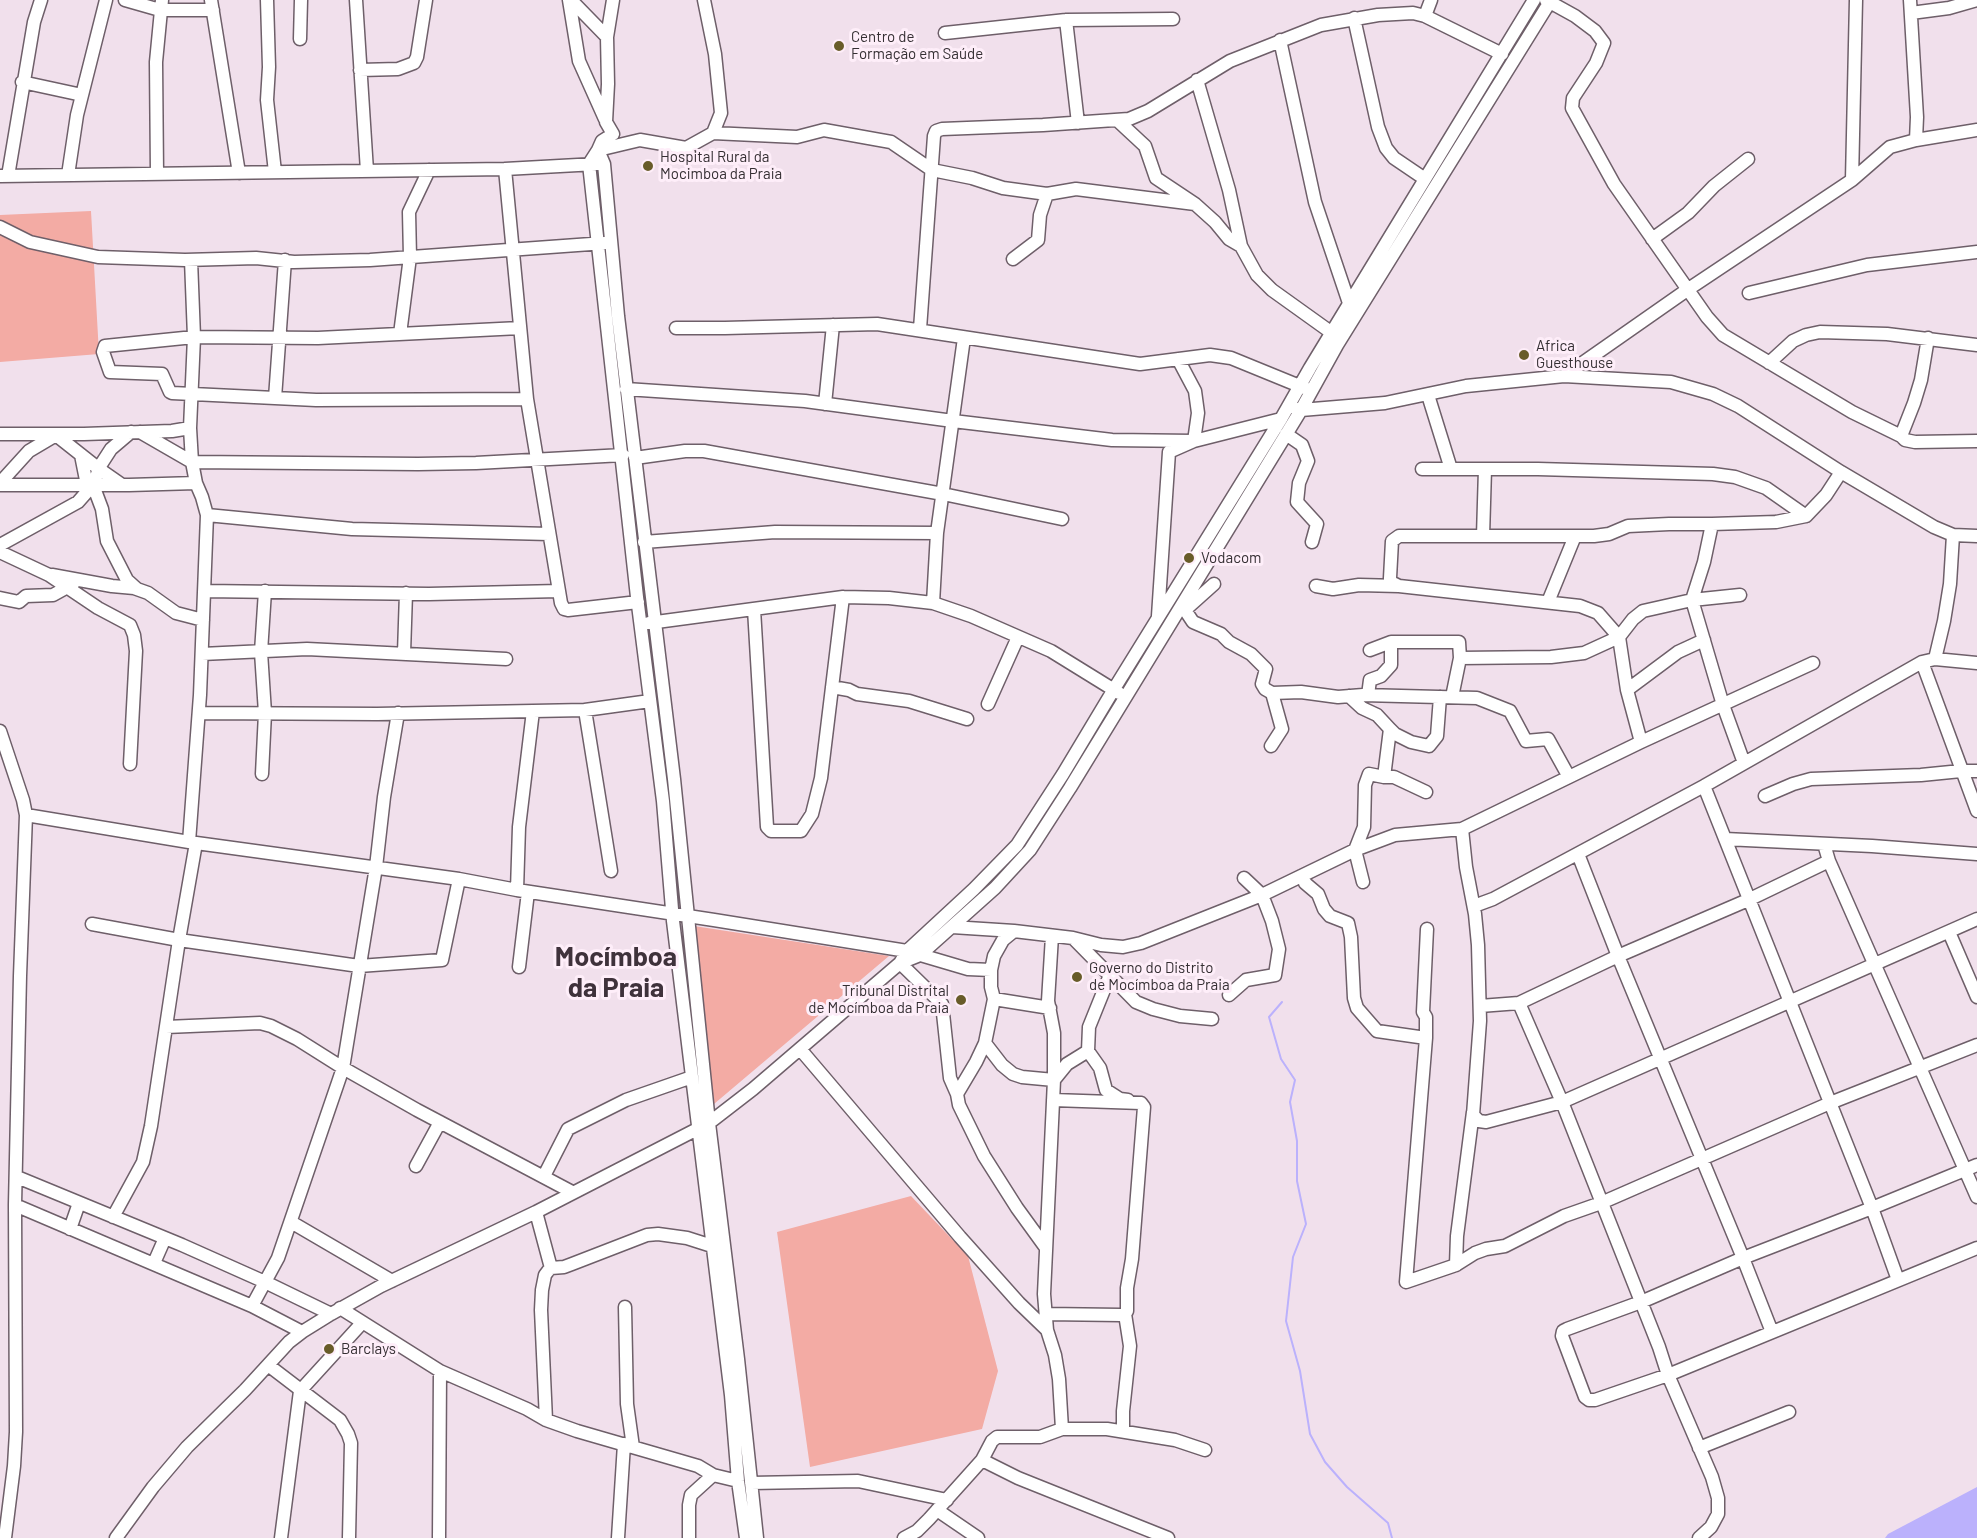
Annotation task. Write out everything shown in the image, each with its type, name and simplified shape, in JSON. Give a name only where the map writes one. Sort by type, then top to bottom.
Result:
[{"type":"street","points":[[41,0],[34,22],[4,176],[505,169],[604,164]]},
{"type":"street","points":[[69,175],[77,115],[106,0]]},
{"type":"street","points":[[125,0],[161,5],[212,5],[239,172]]},
{"type":"street","points":[[267,0],[269,67],[267,100],[275,172]]},
{"type":"street","points":[[300,39],[301,0]]},
{"type":"street","points":[[356,0],[367,171]]},
{"type":"street","points":[[360,70],[398,69],[414,63],[417,57],[426,0]]},
{"type":"street","points":[[570,0],[607,37]]},
{"type":"street","points":[[570,0],[579,61],[613,134],[602,141],[589,164],[660,780],[672,914],[697,1129],[738,1359],[755,1538]]},
{"type":"street","points":[[606,122],[607,37],[613,0]]},
{"type":"street","points":[[704,0],[715,54],[721,112],[713,133]]},
{"type":"street","points":[[1425,16],[1431,0]]},
{"type":"street","points":[[116,1538],[153,1487],[187,1447],[289,1342],[302,1332],[335,1311],[392,1281],[536,1212],[709,1123],[753,1089],[900,963],[920,955],[995,888],[1029,849],[1070,788],[1286,434],[1295,408],[1343,336],[1424,188],[1534,0]]},
{"type":"street","points":[[1852,180],[1856,0]]},
{"type":"street","points":[[1910,0],[1917,117],[1916,140]]},
{"type":"street","points":[[1911,13],[1949,8],[1977,0]]},
{"type":"street","points":[[1306,389],[1349,303],[1549,1],[1595,31],[1604,43],[1596,63],[1573,98],[1572,108],[1614,184],[1687,290],[1723,335],[1852,412],[1905,440],[1915,442],[1977,441]]},
{"type":"street","points":[[157,174],[156,62],[161,5]]},
{"type":"street","points":[[920,329],[936,131],[1129,119],[1148,111],[1230,61],[1280,40],[1354,18],[1413,13],[1425,16],[1502,54]]},
{"type":"street","points":[[1354,18],[1378,127],[1386,148],[1424,188]]},
{"type":"street","points":[[945,33],[1066,20],[1173,19]]},
{"type":"street","points":[[1066,20],[1078,123]]},
{"type":"street","points":[[1280,40],[1315,202],[1349,303]]},
{"type":"street","points":[[1197,80],[1229,190],[1241,246],[1257,275],[1272,290],[1332,333]]},
{"type":"street","points":[[22,82],[82,95]]},
{"type":"street","points":[[1117,120],[1145,146],[1156,178],[1196,204],[1229,239],[1241,246]]},
{"type":"street","points":[[598,150],[640,140],[686,148],[713,133],[797,137],[824,130],[891,142],[932,170],[972,178],[1003,188],[1047,194],[1076,189],[1196,204]]},
{"type":"street","points":[[1564,376],[1687,290],[1852,180],[1890,147],[1916,140],[1977,130]]},
{"type":"street","points":[[598,150],[604,164],[644,542],[674,779],[709,1123],[715,1238],[738,1481],[755,1538]]},
{"type":"street","points":[[1652,239],[1688,213],[1714,186],[1748,159]]},
{"type":"street","points":[[505,169],[527,399],[561,603],[564,609],[568,610],[638,602]]},
{"type":"street","points":[[400,334],[410,257],[409,212],[429,170]]},
{"type":"street","points":[[1013,259],[1038,240],[1040,215],[1047,194]]},
{"type":"street","points":[[0,227],[30,242],[98,257],[191,260],[256,258],[294,262],[410,257],[611,242]]},
{"type":"street","points":[[1749,293],[1867,264],[1977,252]]},
{"type":"street","points":[[114,1217],[143,1162],[151,1126],[193,842],[207,515],[196,483],[192,462],[190,428],[194,337],[191,260]]},
{"type":"street","points":[[275,398],[285,260]]},
{"type":"street","points":[[676,328],[878,324],[1140,364],[1210,355],[1230,358],[1306,389]]},
{"type":"street","points":[[825,404],[833,325]]},
{"type":"street","points":[[520,328],[280,339],[194,337],[105,346],[103,352],[112,374],[162,374],[170,392],[275,398],[527,399]]},
{"type":"street","points":[[1769,363],[1793,341],[1820,332],[1887,334],[1977,345]]},
{"type":"street","points":[[933,603],[937,533],[963,338]]},
{"type":"street","points":[[1900,436],[1921,380],[1928,338]]},
{"type":"street","points":[[1178,359],[1195,391],[1198,413],[1194,441]]},
{"type":"street","points":[[900,963],[907,951],[974,889],[1017,845],[1281,419],[1295,408],[1385,403],[1466,386],[1564,376],[1671,382],[1713,394],[1761,419],[1841,472],[1934,527],[1953,535],[1977,536]]},
{"type":"street","points":[[627,389],[825,404],[1112,440],[1194,441]]},
{"type":"street","points":[[1428,395],[1451,469]]},
{"type":"street","points":[[1158,618],[1169,452],[1194,441],[1281,419]]},
{"type":"street","points":[[0,434],[56,435],[190,428]]},
{"type":"street","points":[[136,432],[192,462],[418,464],[623,455]]},
{"type":"street","points":[[0,545],[78,502],[111,449],[136,432]]},
{"type":"street","points":[[1286,434],[1302,445],[1308,461],[1299,483],[1297,502],[1317,524],[1312,543]]},
{"type":"street","points":[[56,435],[123,485]]},
{"type":"street","points":[[0,484],[29,451],[56,435]]},
{"type":"street","points":[[635,458],[685,451],[704,451],[943,494],[1062,519]]},
{"type":"street","points":[[81,455],[90,485],[102,508],[107,541],[127,580],[137,590]]},
{"type":"street","points":[[1422,469],[1672,472],[1735,477],[1766,488],[1806,516]]},
{"type":"street","points":[[1483,536],[1485,469]]},
{"type":"street","points":[[1399,586],[1391,582],[1390,578],[1392,541],[1396,537],[1575,536],[1609,534],[1628,526],[1776,522],[1806,516],[1826,495],[1841,472]]},
{"type":"street","points":[[0,484],[196,483]]},
{"type":"street","points":[[207,515],[352,529],[549,534]]},
{"type":"street","points":[[1712,524],[1704,562],[1692,600],[1723,705],[1744,763]]},
{"type":"street","points":[[644,542],[775,532],[937,533]]},
{"type":"street","points":[[1935,659],[1950,584],[1953,535]]},
{"type":"street","points":[[1548,602],[1575,536]]},
{"type":"street","points":[[0,552],[49,575],[98,608],[130,624],[136,651],[130,764]]},
{"type":"street","points":[[49,575],[148,593],[176,613],[203,620]]},
{"type":"street","points":[[0,598],[19,602],[26,596],[53,595],[68,588],[79,579]]},
{"type":"street","points":[[1214,584],[1185,610],[1193,622],[1221,634],[1229,642],[1251,654],[1266,669],[1262,684],[1272,693],[1301,692],[1338,697],[1368,695],[1477,698],[1510,711],[1526,741],[1548,739],[1569,777]]},
{"type":"street","points":[[1316,586],[1333,589],[1359,585],[1399,586],[1580,606],[1598,613],[1618,637],[1627,690],[1641,742]]},
{"type":"street","points":[[204,591],[405,593],[559,591]]},
{"type":"street","points":[[262,774],[265,713],[261,652],[265,591]]},
{"type":"street","points":[[404,653],[405,593]]},
{"type":"street","points":[[1460,658],[1551,657],[1584,653],[1618,637],[1643,611],[1692,600],[1740,595]]},
{"type":"street","points":[[641,624],[843,597],[889,598],[933,603],[971,616],[1051,651],[1125,696]]},
{"type":"street","points":[[754,609],[767,827],[771,831],[801,831],[812,814],[821,778],[843,597]]},
{"type":"street","points":[[988,704],[1018,637]]},
{"type":"street","points":[[1627,690],[1678,652],[1704,640]]},
{"type":"street","points":[[1349,696],[1362,708],[1377,715],[1395,734],[1411,742],[1429,746],[1437,736],[1446,697],[1460,658],[1459,642],[1391,642],[1370,650]]},
{"type":"street","points":[[1368,695],[1370,680],[1381,676],[1391,665],[1391,642]]},
{"type":"street","points":[[202,654],[307,649],[507,658]]},
{"type":"street","points":[[1474,906],[1493,899],[1704,786],[1922,662],[1935,659],[1977,663]]},
{"type":"street","points":[[1922,662],[1977,812]]},
{"type":"street","points":[[952,927],[1014,931],[1123,947],[1141,943],[1262,896],[1355,850],[1395,835],[1462,829],[1641,742],[1813,663]]},
{"type":"street","points":[[832,687],[857,694],[909,701],[967,719]]},
{"type":"street","points":[[1271,746],[1282,729],[1272,693]]},
{"type":"street","points":[[199,712],[398,713],[585,710],[650,701]]},
{"type":"street","points":[[585,710],[611,871]]},
{"type":"street","points":[[519,967],[522,891],[519,828],[533,711]]},
{"type":"street","points":[[252,1306],[278,1258],[343,1068],[376,867],[384,797],[398,713]]},
{"type":"street","points":[[1384,777],[1390,729]]},
{"type":"street","points":[[0,731],[26,815],[15,1205],[16,1432],[5,1538]]},
{"type":"street","points":[[1765,796],[1811,779],[1921,776],[1977,771]]},
{"type":"street","points":[[1363,882],[1355,850],[1364,827],[1365,785],[1369,774],[1394,777],[1426,792]]},
{"type":"street","points":[[660,780],[674,779]]},
{"type":"street","points":[[1704,786],[1898,1280]]},
{"type":"street","points":[[26,815],[193,842],[459,879],[522,891],[907,951],[968,969],[991,970]]},
{"type":"street","points":[[1456,1265],[1457,1236],[1473,1112],[1480,1006],[1474,906],[1466,867],[1462,829]]},
{"type":"street","points":[[1725,839],[1977,854]]},
{"type":"street","points":[[1824,844],[1829,861],[1876,964],[1919,1069],[1977,1197]]},
{"type":"street","points":[[1578,854],[1772,1332]]},
{"type":"street","points":[[1480,1006],[1519,1003],[1829,861]]},
{"type":"street","points":[[1303,875],[1305,883],[1318,894],[1324,909],[1330,916],[1348,922],[1351,936],[1354,998],[1357,1008],[1377,1031],[1426,1038]]},
{"type":"street","points":[[1229,995],[1246,980],[1275,975],[1279,949],[1272,921],[1262,896],[1244,878]]},
{"type":"street","points":[[92,924],[179,940],[359,966],[442,960],[459,879]]},
{"type":"street","points":[[1473,1112],[1479,1121],[1486,1122],[1562,1102],[1977,919]]},
{"type":"street","points":[[1426,929],[1422,1012],[1426,1017],[1426,1038],[1406,1281],[1456,1265],[1486,1249],[1505,1246],[1564,1216],[1600,1203],[1830,1103],[1977,1044]]},
{"type":"street","points":[[957,1094],[985,1043],[994,999],[991,970],[994,956],[1003,940],[1014,931]]},
{"type":"street","points":[[1949,932],[1977,997]]},
{"type":"street","points":[[1052,936],[1050,1008],[1054,1033],[1054,1080],[1044,1294],[1047,1330],[1055,1355],[1059,1379],[1062,1429]]},
{"type":"street","points":[[1073,938],[1136,1002],[1180,1016],[1212,1018]]},
{"type":"street","points":[[900,963],[942,1004],[950,1078],[959,1105],[984,1156],[1046,1248]]},
{"type":"street","points":[[1110,975],[1089,1027],[1088,1051],[1100,1068],[1106,1090],[1120,1099],[1141,1103],[1144,1107],[1138,1195],[1125,1314],[1130,1346],[1123,1431]]},
{"type":"street","points":[[994,999],[1050,1008]]},
{"type":"street","points":[[1519,1003],[1562,1102],[1668,1375],[1712,1477],[1719,1504],[1718,1514],[1714,1522],[1699,1538]]},
{"type":"street","points":[[166,1027],[260,1023],[297,1039],[343,1068],[440,1122],[572,1192]]},
{"type":"street","points":[[985,1043],[1002,1065],[1013,1074],[1054,1080]]},
{"type":"street","points":[[800,1049],[960,1237],[1019,1303],[1047,1330]]},
{"type":"street","points":[[1054,1080],[1067,1064],[1088,1051]]},
{"type":"street","points":[[544,1176],[568,1129],[626,1100],[692,1077]]},
{"type":"street","points":[[1053,1100],[1141,1103]]},
{"type":"street","points":[[416,1166],[440,1122]]},
{"type":"street","points":[[1977,1165],[1872,1209],[1743,1258],[1641,1302],[1567,1329],[1563,1331],[1562,1336],[1584,1397],[1595,1400],[1668,1375],[1977,1248]]},
{"type":"street","points":[[16,1177],[362,1323],[440,1371],[546,1419],[577,1431],[698,1467],[713,1475],[738,1481]]},
{"type":"street","points":[[70,1229],[79,1203]]},
{"type":"street","points":[[15,1205],[252,1306],[302,1332]]},
{"type":"street","points":[[536,1212],[551,1268]]},
{"type":"street","points":[[291,1222],[392,1281]]},
{"type":"street","points":[[546,1419],[541,1310],[545,1275],[551,1268],[564,1267],[647,1235],[715,1238]]},
{"type":"street","points":[[153,1263],[165,1238]]},
{"type":"street","points":[[618,1538],[628,1446],[625,1307]]},
{"type":"street","points":[[1046,1314],[1125,1314]]},
{"type":"street","points":[[281,1538],[300,1391],[362,1323]]},
{"type":"street","points":[[268,1365],[340,1420],[351,1443],[349,1538]]},
{"type":"street","points":[[439,1538],[440,1371]]},
{"type":"street","points":[[1699,1448],[1789,1412]]},
{"type":"street","points":[[904,1538],[917,1531],[947,1500],[982,1460],[992,1441],[997,1437],[1040,1437],[1062,1429],[1107,1429],[1175,1440],[1205,1450]]},
{"type":"street","points":[[982,1460],[1140,1533],[1168,1538]]},
{"type":"street","points":[[688,1538],[691,1496],[713,1475]]},
{"type":"street","points":[[751,1483],[858,1481],[947,1500]]},
{"type":"street","points":[[937,1510],[978,1538]]},
{"type":"shaded area","points":[[91,211],[99,354],[0,362],[0,215]]},
{"type":"shaded area","points":[[694,926],[889,956],[714,1104]]},
{"type":"shaded area","points":[[911,1196],[968,1256],[998,1371],[982,1429],[810,1467],[777,1232]]},
{"type":"shaded area","points":[[1977,1487],[1977,1538],[1885,1538],[1888,1534]]},
{"type":"waterway","points":[[1282,1002],[1269,1017],[1281,1059],[1295,1080],[1290,1102],[1297,1141],[1297,1181],[1306,1224],[1293,1257],[1286,1321],[1300,1371],[1310,1434],[1325,1462],[1347,1487],[1388,1523],[1392,1538]]},
{"type":"place","name":"Centro de Formação em Saúde","points":[[839,46]]},
{"type":"place","name":"Hospital Rural da Mocimboa da Praia","points":[[648,166]]},
{"type":"place","name":"Africa Guesthouse","points":[[1524,355]]},
{"type":"place","name":"Vodacom","points":[[1189,558]]},
{"type":"place","name":"Governo do Distrito de Mocímboa da Praia","points":[[1077,977]]},
{"type":"place","name":"Tribunal Distrital de Mocímboa da Praia","points":[[961,1000]]},
{"type":"place","name":"Barclays","points":[[329,1349]]},
{"type":"district","name":"Mocímboa da Praia","points":[[616,972]]}]
